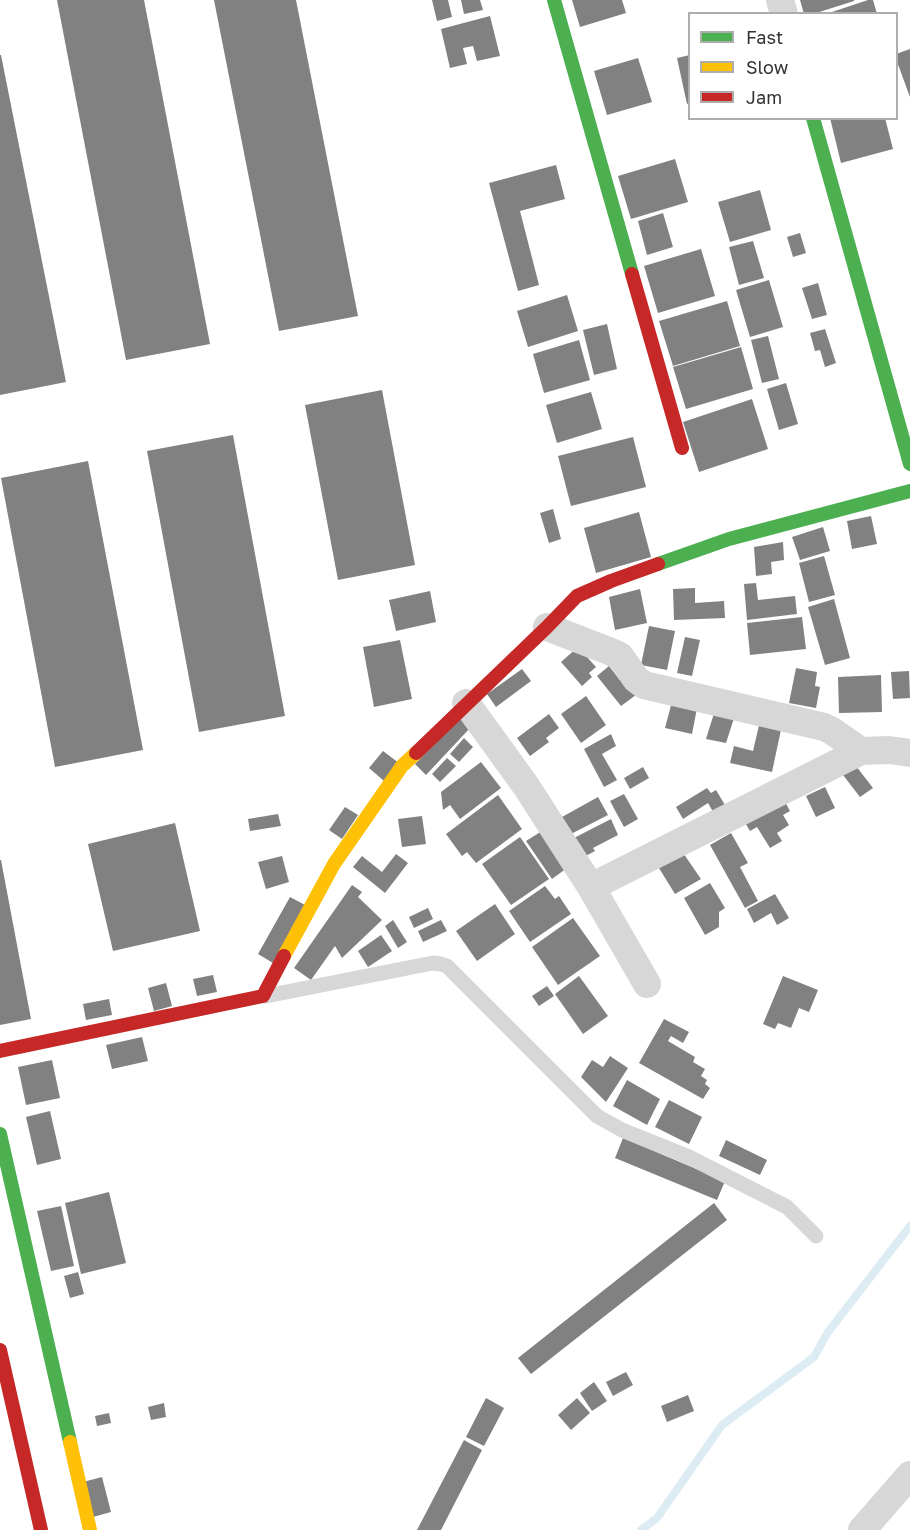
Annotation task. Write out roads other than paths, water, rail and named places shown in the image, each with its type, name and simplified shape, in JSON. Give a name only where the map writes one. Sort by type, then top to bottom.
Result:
[{"type":"main road","points":[[554,0],[682,448]]},
{"type":"main road","points":[[814,120],[910,464]]},
{"type":"main road","points":[[0,1050],[263,996],[334,864],[402,766],[578,596],[612,581],[729,539],[910,491]]},
{"type":"main road","points":[[0,1134],[90,1530]]},
{"type":"main road","points":[[0,1350],[41,1530]]},
{"type":"street","points":[[547,627],[620,656],[636,679],[644,685],[824,727],[861,751]]},
{"type":"street","points":[[466,702],[526,786],[591,887],[647,984]]},
{"type":"street","points":[[591,887],[861,751],[890,750],[910,753]]},
{"type":"street","points":[[862,1530],[910,1474]]},
{"type":"lane","points":[[263,996],[441,963],[447,966],[597,1116],[622,1130],[689,1157],[787,1207],[816,1236]]},
{"type":"waterway","points":[[641,1530],[657,1518],[722,1425],[814,1357],[828,1332],[910,1226]]}]
